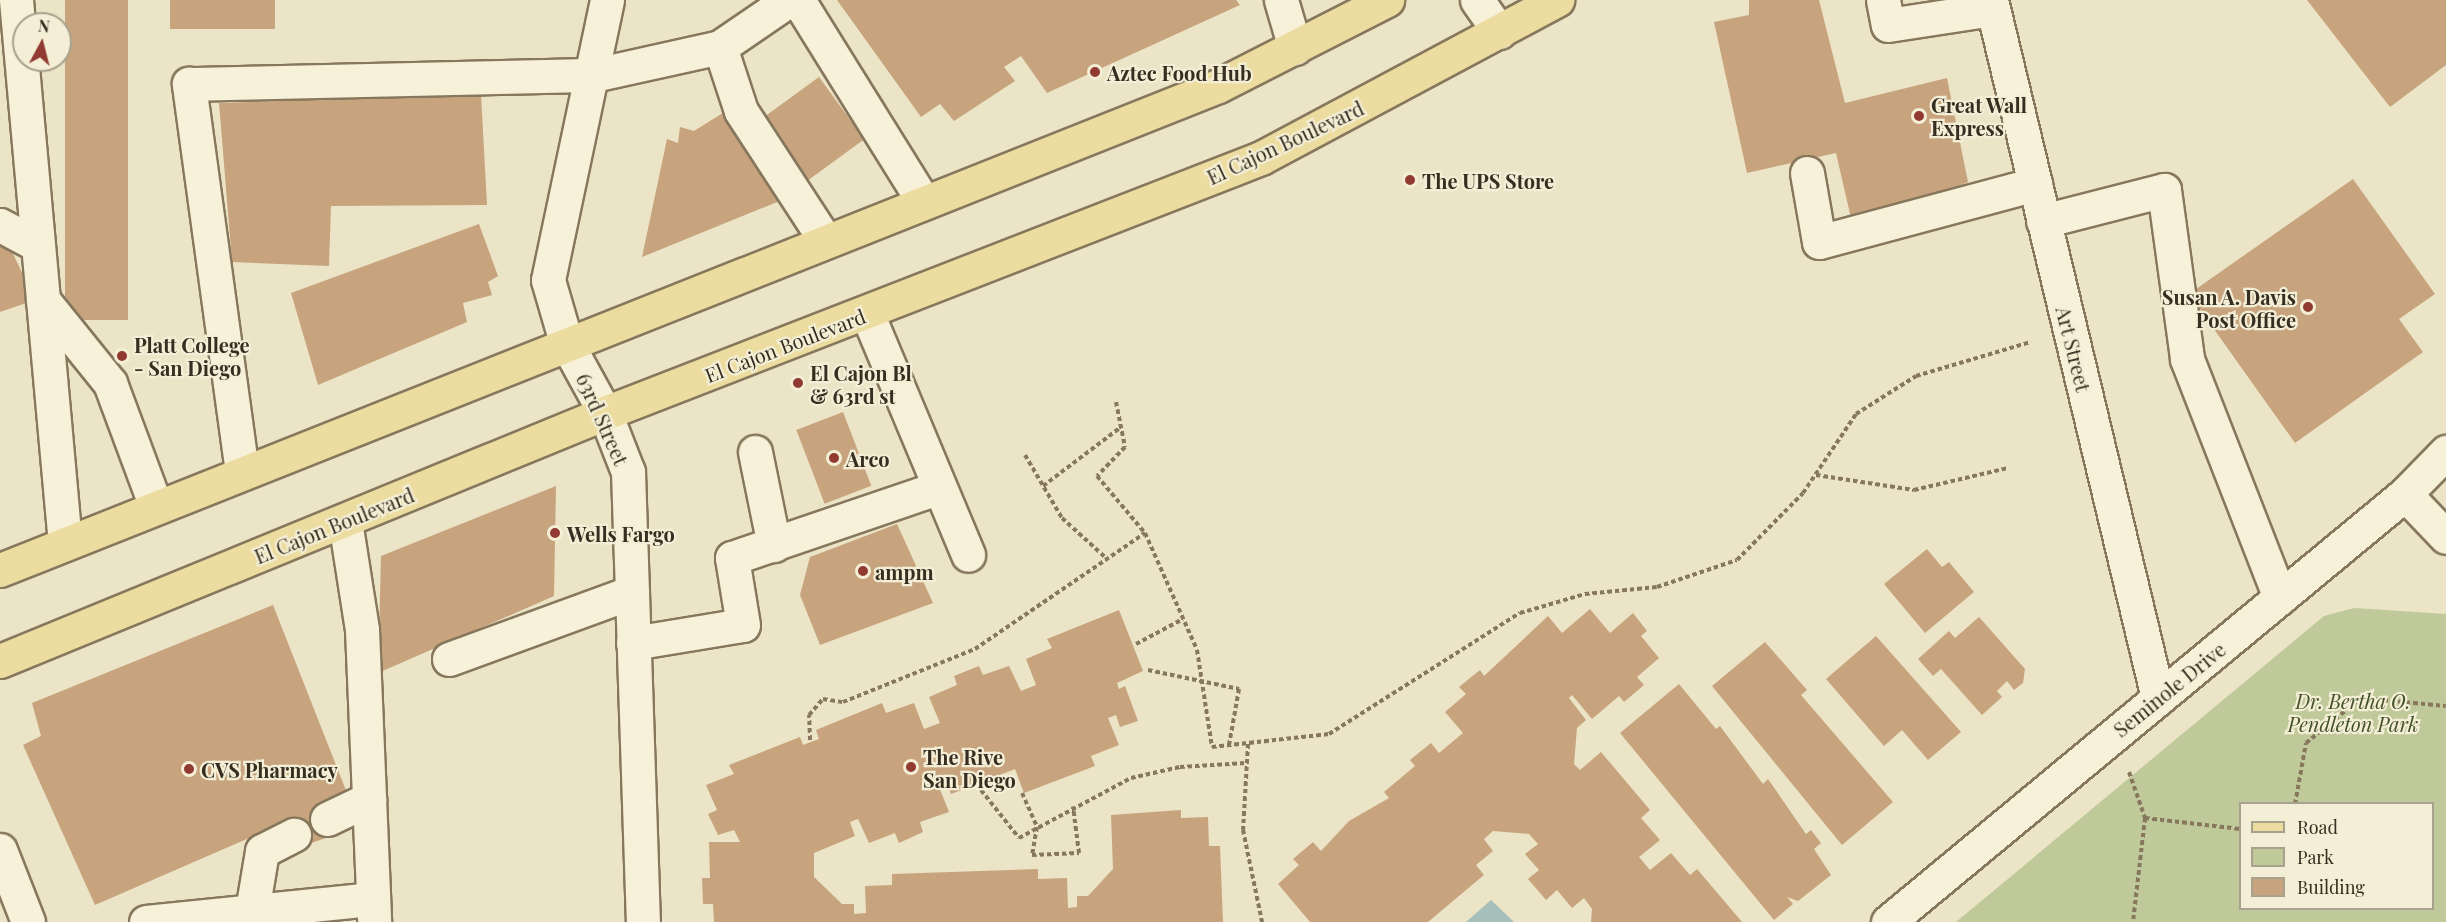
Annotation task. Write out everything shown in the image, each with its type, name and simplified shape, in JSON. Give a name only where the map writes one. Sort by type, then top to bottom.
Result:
[{"type":"main road","points":[[0,570],[566,342],[1218,86],[1387,0]]},
{"type":"main road","name":"El Cajon Boulevard","points":[[0,661],[605,413],[1261,158],[1557,0]]},
{"type":"street","points":[[16,0],[65,544]]},
{"type":"street","name":"63rd Street","points":[[608,0],[594,75],[548,280],[566,342],[605,413],[628,472],[643,922]]},
{"type":"street","points":[[242,472],[189,84],[594,75],[720,47],[789,0]]},
{"type":"street","points":[[798,0],[923,201]]},
{"type":"street","points":[[1281,0],[1295,48]]},
{"type":"street","points":[[1477,0],[1499,32]]},
{"type":"street","points":[[1883,0],[1888,25],[1992,4]]},
{"type":"street","name":"Art Street","points":[[1992,4],[2158,698]]},
{"type":"street","points":[[720,47],[741,111],[825,240]]},
{"type":"street","points":[[1808,173],[1819,242],[2035,184]]},
{"type":"street","points":[[2043,221],[2164,190],[2187,359],[2280,597]]},
{"type":"street","points":[[0,225],[38,245]]},
{"type":"street","points":[[43,300],[110,383],[156,507]]},
{"type":"street","points":[[867,313],[938,488],[968,555]]},
{"type":"street","points":[[755,452],[774,545]]},
{"type":"street","name":"Seminole Drive","points":[[1888,922],[2404,494],[2446,452]]},
{"type":"street","points":[[633,644],[742,625],[732,558],[938,488]]},
{"type":"street","points":[[2404,494],[2446,537]]},
{"type":"street","points":[[146,922],[252,911],[373,911],[362,630],[345,521]]},
{"type":"street","points":[[450,659],[632,592]]},
{"type":"street","points":[[327,819],[369,799]]},
{"type":"street","points":[[252,911],[262,851],[294,835]]},
{"type":"street","points":[[0,850],[28,922]]},
{"type":"path","points":[[1116,402],[1125,447],[1096,476],[1145,533],[1197,650],[1212,747],[1329,734],[1520,613],[1585,594],[1657,587],[1737,560],[1816,475],[1856,414],[1906,382],[2031,342]]},
{"type":"path","points":[[1043,486],[1121,427]]},
{"type":"path","points":[[1025,454],[1062,518],[1107,559]]},
{"type":"path","points":[[1816,475],[1914,490],[2008,468]]},
{"type":"path","points":[[810,740],[809,715],[823,699],[843,702],[975,649],[1145,533]]},
{"type":"path","points":[[1136,644],[1183,619]]},
{"type":"path","points":[[1148,670],[1239,689],[1229,745]]},
{"type":"path","points":[[2295,802],[2306,743],[2361,698],[2446,706]]},
{"type":"path","points":[[1248,744],[1243,830],[1262,922]]},
{"type":"path","points":[[981,790],[1019,838],[1073,806],[1131,778],[1180,767],[1246,763]]},
{"type":"path","points":[[2129,772],[2145,818],[2133,922]]},
{"type":"path","points":[[1022,793],[1037,827],[1032,855],[1079,853],[1073,806]]},
{"type":"path","points":[[2145,818],[2239,829]]},
{"type":"green space","name":"Dr. Bertha O. Pendleton Park","points":[[2354,608],[2446,614],[2446,922],[1956,922],[2324,616]]},
{"type":"water","points":[[1491,900],[1514,922],[1466,922]]},
{"type":"building","points":[[65,0],[128,0],[128,320],[65,320],[65,72],[72,72],[72,12],[65,12]]},
{"type":"building","points":[[170,0],[275,0],[275,29],[170,29]]},
{"type":"building","points":[[837,0],[1236,0],[1240,5],[1047,93],[1021,56],[1004,67],[1015,81],[954,121],[940,104],[921,117]]},
{"type":"building","points":[[1749,0],[1819,0],[1845,103],[1947,78],[1968,182],[1862,228],[1853,227],[1836,153],[1747,173],[1714,22],[1749,15]]},
{"type":"building","points":[[2307,0],[2446,0],[2446,65],[2390,107]]},
{"type":"building","points":[[819,77],[864,139],[804,183],[758,121]]},
{"type":"building","points":[[481,94],[487,205],[331,206],[329,266],[232,262],[219,103]]},
{"type":"building","points":[[726,111],[787,198],[642,257],[667,139],[678,143],[680,127],[694,131]]},
{"type":"building","name":"Susan A. Davis Post Office","points":[[2353,179],[2435,294],[2399,319],[2423,352],[2295,443],[2189,294]]},
{"type":"building","points":[[479,224],[498,276],[488,282],[492,295],[463,303],[467,322],[318,385],[291,293]]},
{"type":"building","points":[[7,241],[35,300],[0,312],[0,244]]},
{"type":"building","name":"Arco","points":[[843,412],[871,486],[825,504],[796,430]]},
{"type":"building","points":[[556,486],[554,596],[378,673],[381,556]]},
{"type":"building","name":"ampm","points":[[897,524],[933,603],[820,645],[800,595],[810,557]]},
{"type":"building","points":[[1927,549],[1942,567],[1949,562],[1974,592],[1925,633],[1884,584]]},
{"type":"building","points":[[273,605],[349,798],[322,808],[335,835],[299,847],[288,821],[95,905],[23,745],[41,736],[32,703]]},
{"type":"building","points":[[1590,609],[1610,633],[1633,613],[1647,631],[1641,636],[1659,658],[1637,677],[1644,685],[1624,702],[1619,696],[1592,719],[1572,695],[1569,698],[1586,720],[1577,728],[1574,764],[1580,770],[1601,752],[1650,810],[1641,818],[1660,840],[1639,857],[1650,870],[1671,853],[1690,875],[1697,869],[1742,922],[1591,922],[1592,909],[1584,898],[1572,908],[1557,890],[1546,900],[1528,879],[1539,870],[1525,854],[1538,844],[1529,834],[1493,831],[1484,839],[1493,851],[1476,865],[1484,875],[1428,922],[1310,922],[1278,884],[1299,865],[1293,859],[1313,842],[1321,851],[1349,821],[1389,798],[1384,792],[1415,766],[1410,760],[1431,743],[1439,753],[1463,733],[1445,712],[1466,694],[1459,687],[1480,670],[1484,676],[1548,616],[1562,633]]},
{"type":"building","name":"The Rive San Diego","points":[[1119,610],[1143,671],[1117,683],[1119,689],[1125,686],[1138,721],[1120,727],[1116,715],[1108,718],[1119,745],[1091,756],[1095,766],[1024,793],[1015,769],[951,794],[947,784],[939,787],[949,812],[920,822],[923,832],[899,843],[895,833],[869,843],[858,819],[850,822],[855,836],[814,853],[814,877],[842,904],[854,904],[854,914],[866,913],[865,886],[892,885],[892,874],[1038,869],[1038,879],[1067,878],[1068,908],[1077,907],[1077,896],[1088,896],[1113,869],[1111,815],[1181,810],[1181,818],[1208,817],[1209,846],[1220,846],[1223,922],[714,922],[713,904],[703,904],[702,878],[710,878],[709,842],[740,842],[734,830],[718,835],[708,814],[717,810],[706,785],[734,774],[729,765],[800,737],[803,745],[819,739],[816,730],[882,703],[886,713],[914,703],[924,729],[940,723],[929,697],[957,685],[954,676],[979,666],[983,675],[1009,666],[1021,691],[1036,685],[1026,659],[1052,648],[1047,639]]},
{"type":"building","points":[[1979,617],[2025,669],[2023,683],[2014,690],[2007,681],[1997,691],[2002,697],[1982,715],[1941,669],[1933,676],[1918,659],[1949,631],[1955,638]]},
{"type":"building","points":[[1876,636],[1961,732],[1928,760],[1902,730],[1884,746],[1826,679]]},
{"type":"building","points":[[1765,642],[1807,690],[1801,695],[1893,802],[1842,845],[1712,686]]},
{"type":"building","points":[[1679,684],[1716,729],[1720,726],[1763,784],[1768,779],[1806,834],[1811,830],[1821,843],[1814,849],[1831,875],[1798,901],[1787,897],[1793,904],[1774,920],[1620,733]]},
{"type":"place","name":"Aztec Food Hub","points":[[1095,72]]},
{"type":"place","name":"Great Wall Express","points":[[1919,116]]},
{"type":"place","name":"The UPS Store","points":[[1410,180]]},
{"type":"place","name":"Susan A. Davis Post Office","points":[[2308,307]]},
{"type":"place","name":"Platt College - San Diego","points":[[122,356]]},
{"type":"place","name":"El Cajon Bl & 63rd st","points":[[798,383]]},
{"type":"place","name":"Arco","points":[[834,458]]},
{"type":"place","name":"Wells Fargo","points":[[555,533]]},
{"type":"place","name":"ampm","points":[[863,571]]},
{"type":"place","name":"The Rive San Diego","points":[[911,767]]},
{"type":"place","name":"CVS Pharmacy","points":[[189,769]]}]
